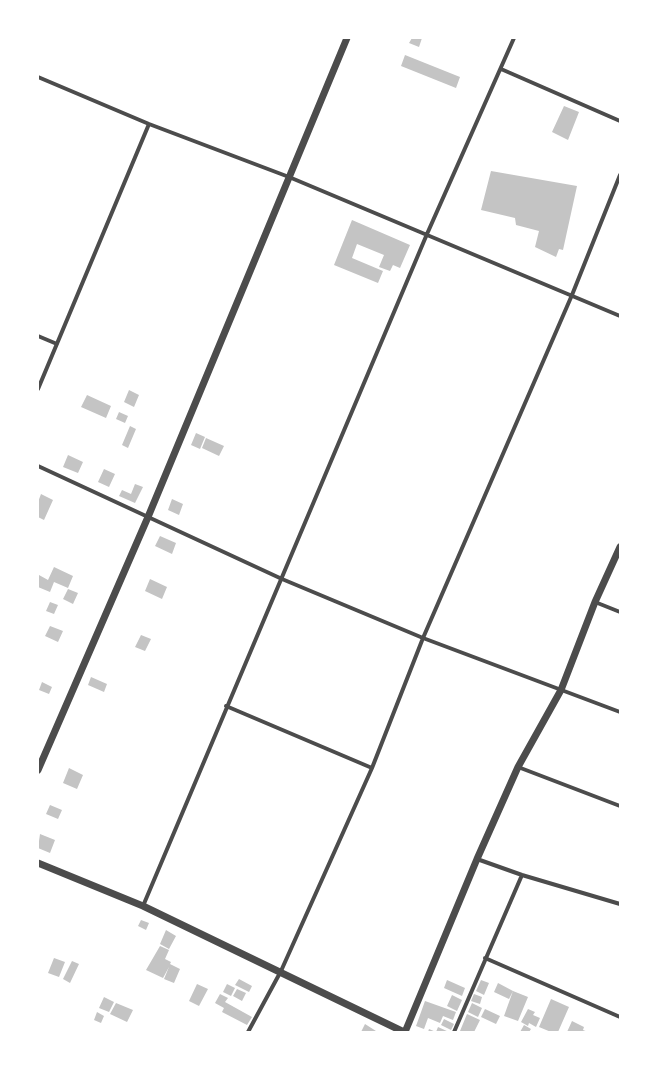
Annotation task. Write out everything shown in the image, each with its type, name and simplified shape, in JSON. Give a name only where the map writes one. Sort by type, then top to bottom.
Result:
[{"type":"street","points":[[38,770],[148,517],[347,38]]},
{"type":"street","points":[[144,906],[226,706],[282,579],[427,234],[514,38]]},
{"type":"street","points":[[501,68],[620,121]]},
{"type":"street","points":[[38,77],[148,124],[289,177],[620,316]]},
{"type":"street","points":[[38,389],[148,124]]},
{"type":"street","points":[[248,1032],[281,971],[372,768],[423,638],[572,295],[620,175]]},
{"type":"street","points":[[38,336],[57,344]]},
{"type":"street","points":[[38,466],[282,579],[423,638],[620,712]]},
{"type":"street","points":[[38,863],[144,906],[281,971],[404,1032],[477,859],[518,767],[561,690],[595,602],[620,547]]},
{"type":"street","points":[[595,602],[620,612]]},
{"type":"street","points":[[226,706],[372,768]]},
{"type":"street","points":[[518,767],[620,806]]},
{"type":"street","points":[[477,859],[522,875],[620,904]]},
{"type":"street","points":[[454,1032],[522,875]]},
{"type":"street","points":[[485,958],[620,1017]]},
{"type":"building","points":[[412,38],[422,38],[419,47],[409,43]]},
{"type":"building","points":[[405,55],[460,77],[456,88],[401,66]]},
{"type":"building","points":[[564,106],[579,112],[568,140],[552,132]]},
{"type":"building","points":[[491,171],[577,186],[563,250],[559,249],[556,257],[535,247],[539,231],[516,225],[515,218],[481,210]]},
{"type":"building","points":[[352,220],[410,245],[400,268],[393,265],[390,271],[379,267],[384,255],[357,244],[352,258],[383,271],[378,283],[334,265]]},
{"type":"building","points":[[129,390],[139,395],[134,407],[124,402]]},
{"type":"building","points":[[87,395],[111,406],[106,418],[81,407]]},
{"type":"building","points":[[119,412],[128,416],[125,423],[116,419]]},
{"type":"building","points":[[130,426],[136,429],[128,448],[122,445]]},
{"type":"building","points":[[196,433],[205,437],[200,449],[191,445]]},
{"type":"building","points":[[206,438],[224,446],[219,456],[202,448]]},
{"type":"building","points":[[68,455],[83,462],[78,473],[63,467]]},
{"type":"building","points":[[104,469],[115,474],[109,487],[98,482]]},
{"type":"building","points":[[135,484],[143,487],[135,503],[119,496],[122,490],[131,494]]},
{"type":"building","points":[[41,494],[53,500],[44,520],[38,517],[38,502]]},
{"type":"building","points":[[172,499],[183,504],[179,515],[168,510]]},
{"type":"building","points":[[160,536],[176,543],[172,554],[155,546]]},
{"type":"building","points":[[54,567],[73,576],[68,588],[54,582],[50,592],[38,587],[39,575],[48,580]]},
{"type":"building","points":[[150,579],[167,587],[162,599],[145,591]]},
{"type":"building","points":[[68,589],[78,593],[73,604],[63,599]]},
{"type":"building","points":[[50,602],[58,605],[54,614],[46,611]]},
{"type":"building","points":[[50,626],[63,631],[58,642],[45,636]]},
{"type":"building","points":[[141,635],[151,639],[145,651],[135,647]]},
{"type":"building","points":[[91,677],[107,684],[104,692],[88,685]]},
{"type":"building","points":[[42,682],[52,687],[49,694],[39,690]]},
{"type":"building","points":[[69,768],[83,775],[77,789],[63,783]]},
{"type":"building","points":[[50,805],[62,810],[58,819],[46,814]]},
{"type":"building","points":[[40,834],[55,840],[50,853],[38,848]]},
{"type":"building","points":[[141,920],[149,923],[146,930],[138,926]]},
{"type":"building","points":[[166,930],[176,936],[169,949],[160,944]]},
{"type":"building","points":[[160,946],[169,950],[165,959],[171,962],[170,964],[180,969],[174,983],[164,979],[169,967],[163,978],[146,970]]},
{"type":"building","points":[[54,958],[65,962],[59,977],[48,973]]},
{"type":"building","points":[[72,961],[79,964],[70,983],[63,979]]},
{"type":"building","points":[[239,979],[252,986],[249,992],[235,985]]},
{"type":"building","points":[[447,980],[465,988],[462,996],[444,988]]},
{"type":"building","points":[[481,980],[489,983],[484,995],[476,991]]},
{"type":"building","points":[[498,983],[513,991],[509,999],[494,992]]},
{"type":"building","points":[[197,984],[208,989],[199,1006],[189,1001]]},
{"type":"building","points":[[227,984],[235,988],[231,996],[223,992]]},
{"type":"building","points":[[237,989],[246,993],[242,1001],[233,996]]},
{"type":"building","points":[[513,991],[528,997],[518,1021],[504,1016]]},
{"type":"building","points":[[220,994],[228,998],[225,1002],[252,1017],[247,1025],[222,1012],[224,1008],[215,1003]]},
{"type":"building","points":[[474,994],[482,997],[480,1004],[471,1001]]},
{"type":"building","points":[[452,995],[462,1000],[457,1011],[447,1006]]},
{"type":"building","points":[[104,997],[114,1002],[109,1012],[99,1008]]},
{"type":"building","points":[[551,999],[569,1007],[558,1032],[551,1032],[539,1027]]},
{"type":"building","points":[[425,1001],[456,1012],[453,1020],[443,1016],[440,1023],[428,1018],[424,1029],[416,1026]]},
{"type":"building","points":[[116,1003],[133,1010],[127,1022],[110,1014]]},
{"type":"building","points":[[472,1003],[482,1008],[478,1017],[468,1012]]},
{"type":"building","points":[[485,1009],[500,1016],[496,1024],[481,1017]]},
{"type":"building","points":[[528,1009],[535,1012],[533,1015],[540,1018],[536,1027],[529,1023],[528,1026],[521,1022]]},
{"type":"building","points":[[97,1012],[104,1016],[101,1023],[94,1020]]},
{"type":"building","points":[[467,1014],[480,1020],[474,1032],[460,1031]]},
{"type":"building","points":[[444,1019],[454,1024],[451,1030],[441,1025]]},
{"type":"building","points":[[572,1021],[584,1027],[583,1030],[588,1032],[567,1032]]},
{"type":"building","points":[[365,1024],[376,1031],[361,1032]]},
{"type":"building","points":[[524,1025],[531,1029],[529,1032],[520,1032]]},
{"type":"building","points":[[438,1027],[449,1032],[436,1032]]},
{"type":"building","points":[[429,1029],[436,1032],[428,1032]]}]
